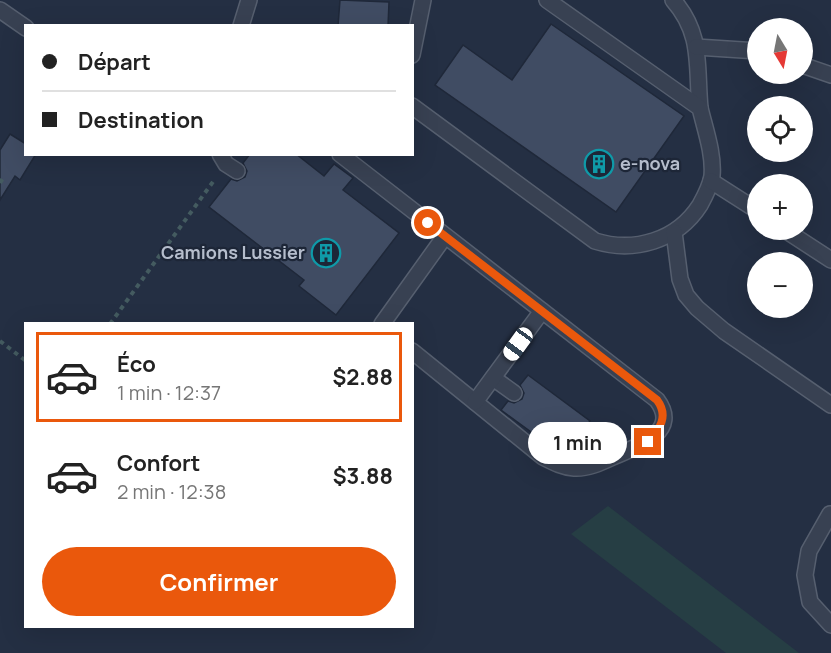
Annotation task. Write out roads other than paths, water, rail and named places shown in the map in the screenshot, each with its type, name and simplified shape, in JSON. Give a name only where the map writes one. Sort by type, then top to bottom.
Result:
[{"type":"lane","points":[[242,24],[249,0]]},
{"type":"lane","points":[[414,45],[423,0]]},
{"type":"lane","points":[[547,0],[700,108]]},
{"type":"lane","points":[[414,107],[595,241],[622,247],[656,241],[674,232],[695,213],[711,181],[711,159],[700,108],[694,34],[682,10],[673,0]]},
{"type":"lane","points":[[0,10],[24,27]]},
{"type":"lane","points":[[696,47],[747,49]]},
{"type":"lane","points":[[813,69],[831,75]]},
{"type":"lane","points":[[343,156],[657,400],[662,406],[664,417],[657,433],[648,442],[590,466],[576,468],[560,466],[543,457],[414,353]]},
{"type":"lane","points":[[711,181],[747,204]]},
{"type":"lane","points":[[674,232],[680,279],[686,295],[697,308],[724,331],[831,405]]},
{"type":"lane","points":[[383,322],[446,236]]},
{"type":"lane","points":[[800,240],[831,260]]},
{"type":"lane","points":[[475,402],[542,311]]},
{"type":"lane","points":[[493,378],[514,393]]},
{"type":"lane","points":[[831,513],[809,551],[805,575],[810,602],[831,625]]},
{"type":"place","name":"e-nova","points":[[599,164]]},
{"type":"place","name":"Camions Lussier","points":[[326,253]]}]
